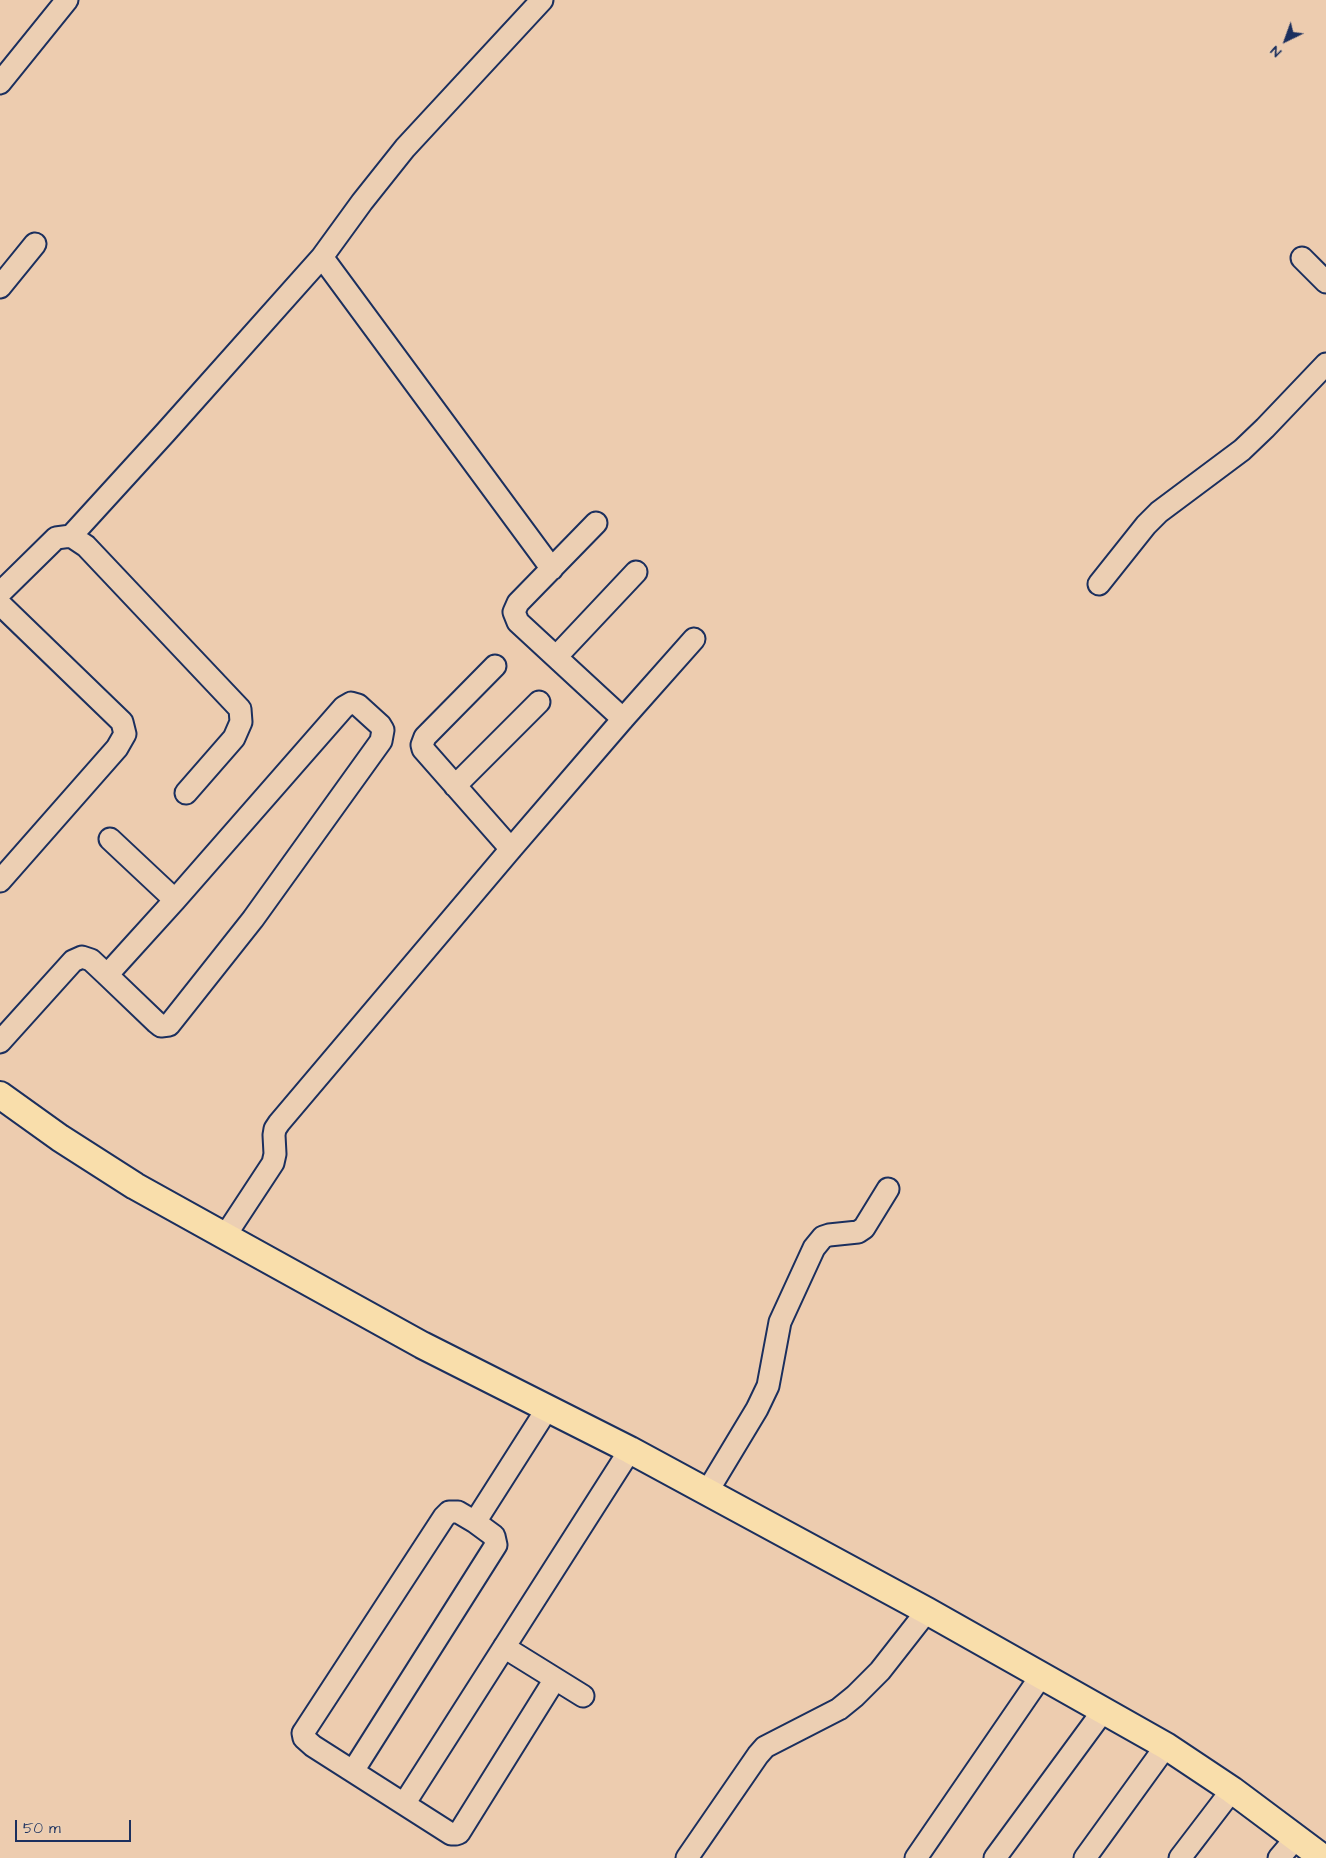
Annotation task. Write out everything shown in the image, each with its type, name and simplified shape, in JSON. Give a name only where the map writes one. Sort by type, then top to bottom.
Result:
[{"type":"main road","points":[[0,1094],[60,1138],[135,1186],[422,1345],[630,1450],[927,1611],[1166,1746],[1232,1790],[1323,1858]]},
{"type":"street","points":[[0,83],[68,0]]},
{"type":"street","points":[[0,593],[56,538],[71,536],[165,434],[322,257],[405,148],[542,0]]},
{"type":"street","points":[[0,286],[35,244]]},
{"type":"street","points":[[322,257],[552,568]]},
{"type":"street","points":[[1302,258],[1326,282]]},
{"type":"street","points":[[1099,584],[1146,524],[1159,512],[1242,450],[1326,364]]},
{"type":"street","points":[[596,523],[518,603],[514,612],[518,622],[623,719]]},
{"type":"street","points":[[71,536],[86,546],[240,708],[241,722],[234,738],[186,793]]},
{"type":"street","points":[[556,657],[636,572]]},
{"type":"street","points":[[0,604],[122,722],[125,734],[117,748],[0,880]]},
{"type":"street","points":[[225,1236],[273,1163],[275,1154],[274,1135],[279,1123],[511,849],[694,639]]},
{"type":"street","points":[[495,666],[423,741],[422,745],[423,749],[511,849]]},
{"type":"street","points":[[455,786],[539,702]]},
{"type":"street","points":[[0,1042],[73,961],[82,957],[91,960],[161,1026],[169,1025],[253,919],[381,740],[383,730],[380,725],[358,705],[347,704],[107,975]]},
{"type":"street","points":[[110,838],[175,900]]},
{"type":"street","points":[[707,1492],[757,1409],[768,1386],[780,1322],[814,1248],[823,1237],[858,1232],[864,1228],[888,1189]]},
{"type":"street","points":[[475,1522],[547,1409]]},
{"type":"street","points":[[404,1804],[630,1450]]},
{"type":"street","points":[[353,1771],[496,1545],[494,1536],[475,1522],[455,1511],[449,1512],[303,1733],[304,1738],[313,1746],[451,1834],[459,1833],[555,1679]]},
{"type":"street","points":[[687,1858],[765,1747],[838,1709],[854,1696],[880,1671],[927,1611]]},
{"type":"street","points":[[504,1647],[583,1696]]},
{"type":"street","points":[[916,1858],[1041,1676]]},
{"type":"street","points":[[995,1858],[1103,1710]]},
{"type":"street","points":[[1085,1858],[1166,1746]]},
{"type":"street","points":[[1180,1858],[1232,1790]]},
{"type":"street","points":[[1279,1858],[1296,1838]]}]
